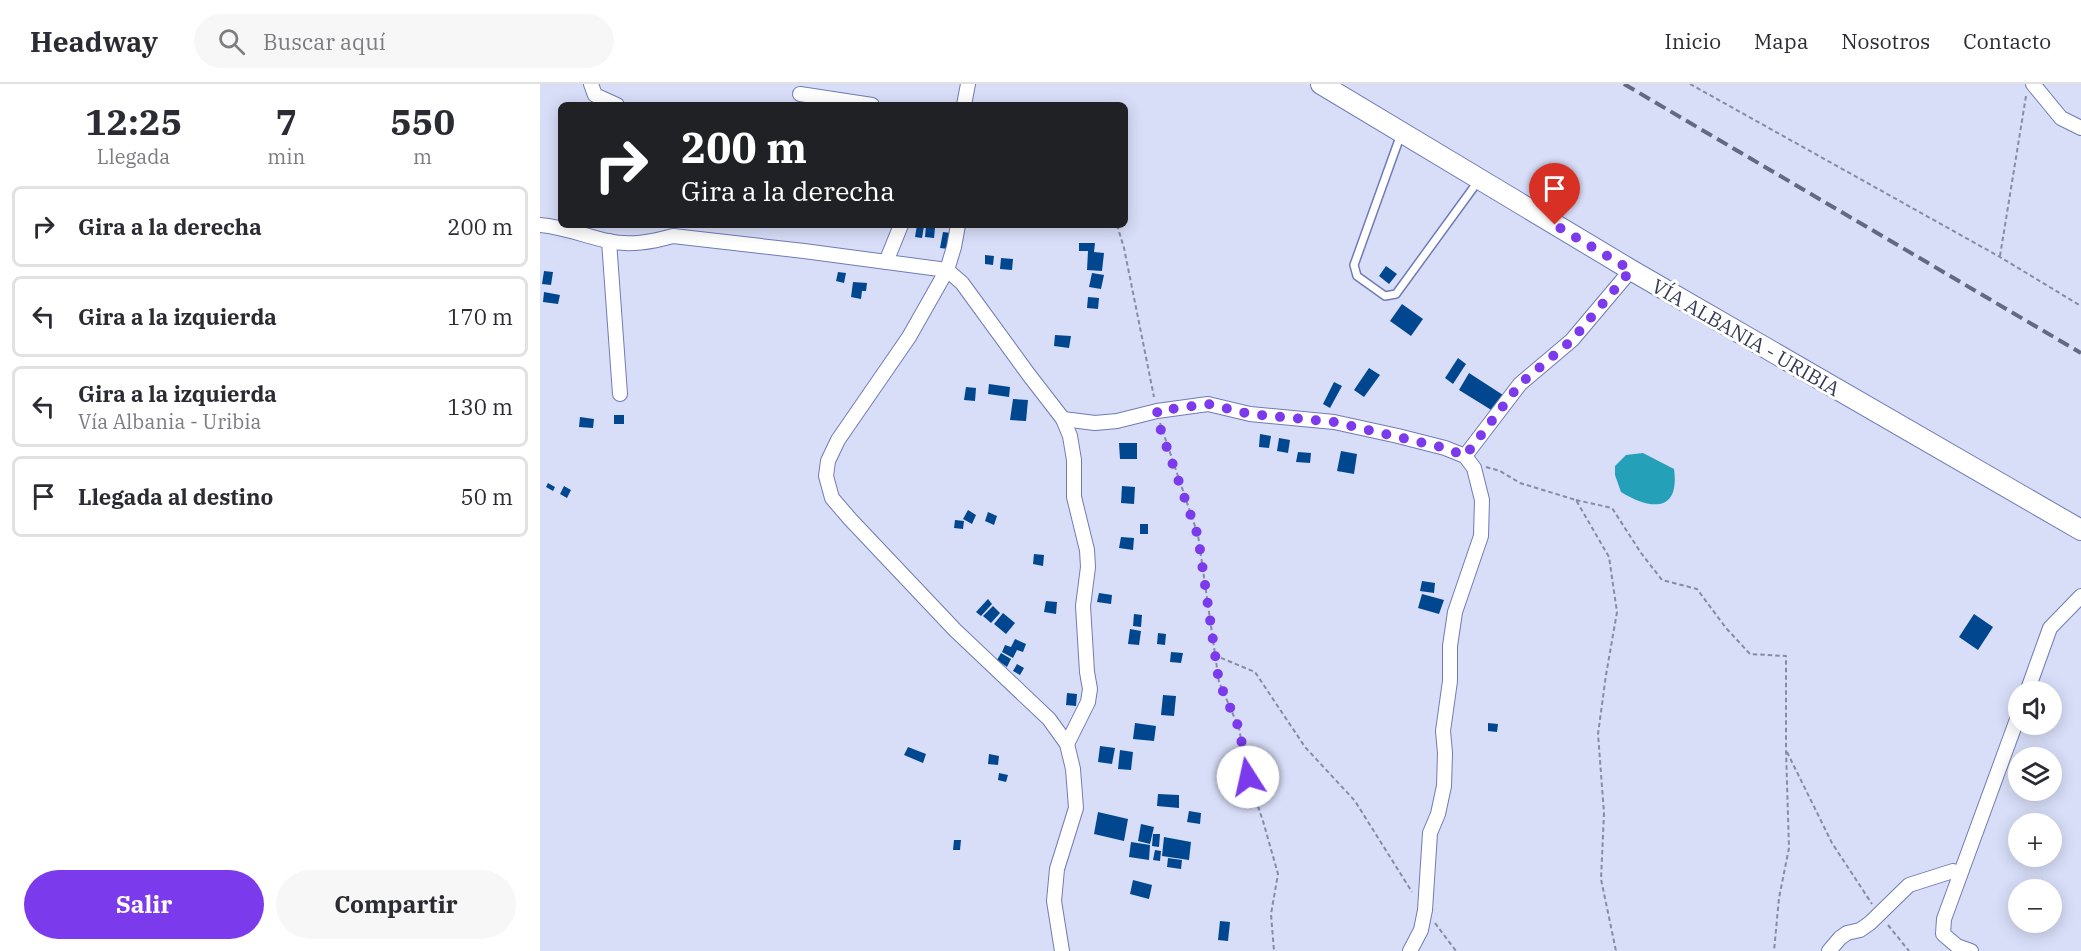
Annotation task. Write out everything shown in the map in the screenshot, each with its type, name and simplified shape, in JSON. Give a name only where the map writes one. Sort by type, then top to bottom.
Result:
[{"type":"main road","name":"VÍA ALBANIA - URIBIA","points":[[1321,84],[1631,270],[2081,530]]},
{"type":"street","points":[[591,84],[595,95],[610,102]]},
{"type":"street","points":[[964,102],[968,84]]},
{"type":"street","points":[[2030,90],[2061,118],[2081,128]]},
{"type":"street","points":[[800,94],[852,102]]},
{"type":"street","points":[[540,225],[558,227]]},
{"type":"street","points":[[562,228],[609,241],[651,242],[673,236],[947,270],[962,283],[1064,419],[1070,436],[1074,460],[1074,497],[1087,550],[1088,567],[1083,606],[1090,689],[1088,702],[1067,744]]},
{"type":"street","points":[[886,262],[900,228]]},
{"type":"street","points":[[957,228],[947,270],[909,337],[838,440],[828,461],[826,476],[832,498],[850,519],[954,630],[1049,718],[1067,744],[1073,769],[1076,808],[1057,868],[1054,901],[1062,951]]},
{"type":"street","points":[[609,241],[620,394]]},
{"type":"street","points":[[1465,456],[1520,384],[1572,340],[1631,270]]},
{"type":"street","points":[[1064,419],[1106,422],[1157,411],[1208,404],[1250,414],[1334,422],[1445,448],[1465,456],[1474,468],[1482,500],[1481,536],[1455,612],[1450,646],[1450,681],[1443,731],[1446,753],[1444,786],[1438,814],[1430,833],[1425,910],[1421,930],[1410,951]]},
{"type":"street","points":[[2031,681],[2050,628],[2081,596]]},
{"type":"street","points":[[1971,951],[1957,946],[1943,934],[1944,919],[2011,735]]},
{"type":"street","points":[[1829,951],[1840,938],[1847,933],[1860,930],[1880,914],[1909,885],[1953,871],[1960,874]]},
{"type":"lane","points":[[1402,132],[1354,265],[1357,276],[1385,296],[1396,294],[1479,180]]},
{"type":"path","points":[[1690,84],[2000,257],[2081,306]]},
{"type":"path","points":[[2000,257],[2030,90]]},
{"type":"path","points":[[1118,228],[1161,431],[1198,536],[1219,682],[1239,728],[1248,777],[1278,874],[1270,914],[1274,951]]},
{"type":"path","points":[[1474,468],[1489,466],[1520,483],[1612,508],[1641,553],[1662,580],[1697,589],[1726,628],[1750,654],[1786,656],[1789,848],[1779,898],[1774,951]]},
{"type":"path","points":[[1576,500],[1609,557],[1617,612],[1598,734],[1604,813],[1601,879],[1617,951]]},
{"type":"path","points":[[1214,655],[1255,672],[1305,747],[1355,801],[1425,910],[1456,951]]},
{"type":"path","points":[[1786,750],[1832,843],[1880,914],[1909,951]]},
{"type":"water","points":[[1643,453],[1674,469],[1675,483],[1672,494],[1661,504],[1642,502],[1621,492],[1615,475],[1615,466],[1626,455]]},
{"type":"building","points":[[916,228],[924,228],[922,238],[915,237]]},
{"type":"building","points":[[926,228],[935,228],[934,238],[925,237]]},
{"type":"building","points":[[943,232],[951,233],[948,249],[940,248]]},
{"type":"building","points":[[1079,243],[1095,243],[1094,252],[1104,253],[1102,271],[1087,270],[1088,251],[1079,251]]},
{"type":"building","points":[[985,255],[994,256],[993,265],[985,264]]},
{"type":"building","points":[[1001,258],[1013,259],[1012,270],[1000,269]]},
{"type":"building","points":[[1386,266],[1397,274],[1389,284],[1379,276]]},
{"type":"building","points":[[544,271],[553,272],[551,285],[542,284]]},
{"type":"building","points":[[838,272],[846,273],[844,283],[836,281]]},
{"type":"building","points":[[1092,273],[1104,275],[1101,289],[1089,287]]},
{"type":"building","points":[[853,282],[867,283],[866,291],[862,291],[861,299],[851,297]]},
{"type":"building","points":[[544,292],[560,295],[558,304],[543,302]]},
{"type":"building","points":[[1088,297],[1099,298],[1098,309],[1087,308]]},
{"type":"building","points":[[1402,304],[1423,319],[1411,336],[1390,321]]},
{"type":"building","points":[[1055,335],[1071,336],[1069,348],[1054,346]]},
{"type":"building","points":[[1458,358],[1466,364],[1453,384],[1445,378]]},
{"type":"building","points":[[1369,368],[1380,375],[1364,397],[1354,390]]},
{"type":"building","points":[[1469,373],[1503,395],[1493,411],[1459,390]]},
{"type":"building","points":[[1334,382],[1342,386],[1330,408],[1323,404]]},
{"type":"building","points":[[989,384],[1010,387],[1009,397],[988,394]]},
{"type":"building","points":[[966,387],[976,388],[975,401],[964,400]]},
{"type":"building","points":[[1013,399],[1028,400],[1026,421],[1010,420]]},
{"type":"building","points":[[614,415],[624,415],[624,424],[614,424]]},
{"type":"building","points":[[580,417],[594,419],[593,428],[579,427]]},
{"type":"building","points":[[1260,434],[1271,436],[1269,448],[1259,447]]},
{"type":"building","points":[[1279,438],[1290,440],[1288,453],[1277,451]]},
{"type":"building","points":[[1119,443],[1137,443],[1137,459],[1120,459]]},
{"type":"building","points":[[1341,451],[1357,454],[1354,474],[1337,471]]},
{"type":"building","points":[[1298,452],[1311,453],[1310,463],[1296,462]]},
{"type":"building","points":[[548,483],[555,487],[553,491],[546,487]]},
{"type":"building","points":[[564,486],[571,490],[567,498],[560,494]]},
{"type":"building","points":[[1122,486],[1135,487],[1134,504],[1121,503]]},
{"type":"building","points":[[968,510],[976,515],[972,524],[963,519]]},
{"type":"building","points":[[988,512],[997,516],[994,525],[985,521]]},
{"type":"building","points":[[955,520],[964,521],[963,529],[954,528]]},
{"type":"building","points":[[1140,524],[1148,524],[1148,534],[1140,534]]},
{"type":"building","points":[[1121,537],[1134,538],[1133,550],[1119,548]]},
{"type":"building","points":[[1034,554],[1044,555],[1043,566],[1033,564]]},
{"type":"building","points":[[1422,581],[1435,583],[1434,593],[1420,591]]},
{"type":"building","points":[[1099,593],[1112,595],[1111,604],[1097,602]]},
{"type":"building","points":[[1422,594],[1444,600],[1439,614],[1418,608]]},
{"type":"building","points":[[988,599],[992,604],[981,616],[976,612]]},
{"type":"building","points":[[1046,601],[1057,602],[1056,614],[1044,612]]},
{"type":"building","points":[[993,606],[1000,613],[991,623],[983,616]]},
{"type":"building","points":[[1003,613],[1015,623],[1006,634],[994,624]]},
{"type":"building","points":[[1134,614],[1142,615],[1141,627],[1133,626]]},
{"type":"building","points":[[1974,614],[1993,627],[1978,650],[1959,637]]},
{"type":"building","points":[[1130,629],[1141,631],[1139,645],[1128,644]]},
{"type":"building","points":[[1158,633],[1166,634],[1165,645],[1157,644]]},
{"type":"building","points":[[1015,639],[1026,644],[1023,652],[1017,650],[1013,658],[1002,652],[1005,645],[1011,647]]},
{"type":"building","points":[[1171,652],[1183,653],[1181,663],[1170,662]]},
{"type":"building","points":[[1001,653],[1011,659],[1007,667],[997,660]]},
{"type":"building","points":[[1017,664],[1024,668],[1020,675],[1013,671]]},
{"type":"building","points":[[1067,693],[1077,694],[1076,706],[1066,705]]},
{"type":"building","points":[[1163,695],[1176,696],[1174,716],[1161,715]]},
{"type":"building","points":[[1135,723],[1156,726],[1154,741],[1133,739]]},
{"type":"building","points":[[1488,723],[1498,724],[1497,732],[1488,731]]},
{"type":"building","points":[[1100,746],[1115,748],[1112,764],[1098,762]]},
{"type":"building","points":[[908,747],[926,754],[923,763],[904,755]]},
{"type":"building","points":[[1120,750],[1133,752],[1131,770],[1118,769]]},
{"type":"building","points":[[989,754],[999,756],[998,765],[988,764]]},
{"type":"building","points":[[999,773],[1008,775],[1006,782],[998,780]]},
{"type":"building","points":[[1158,794],[1179,795],[1179,808],[1157,806]]},
{"type":"building","points":[[1189,811],[1201,813],[1200,824],[1187,822]]},
{"type":"building","points":[[1098,812],[1128,819],[1124,841],[1094,834]]},
{"type":"building","points":[[1141,824],[1154,827],[1150,844],[1138,841]]},
{"type":"building","points":[[1153,834],[1160,834],[1159,847],[1152,846]]},
{"type":"building","points":[[1164,837],[1191,842],[1189,860],[1162,856]]},
{"type":"building","points":[[954,840],[961,840],[960,850],[953,850]]},
{"type":"building","points":[[1131,842],[1150,845],[1149,860],[1129,857]]},
{"type":"building","points":[[1155,850],[1161,851],[1160,861],[1153,860]]},
{"type":"building","points":[[1168,858],[1182,860],[1181,869],[1167,867]]},
{"type":"building","points":[[1133,880],[1152,885],[1149,899],[1130,894]]},
{"type":"building","points":[[1220,921],[1230,922],[1228,941],[1218,940]]},
{"type":"railway","points":[[1624,84],[2081,353]]},
{"type":"route","points":[[1248,777],[1239,728],[1219,682],[1198,536],[1161,431],[1157,411],[1208,404],[1250,414],[1334,422],[1445,448],[1465,456],[1520,384],[1572,340],[1631,270],[1555,225]]}]
